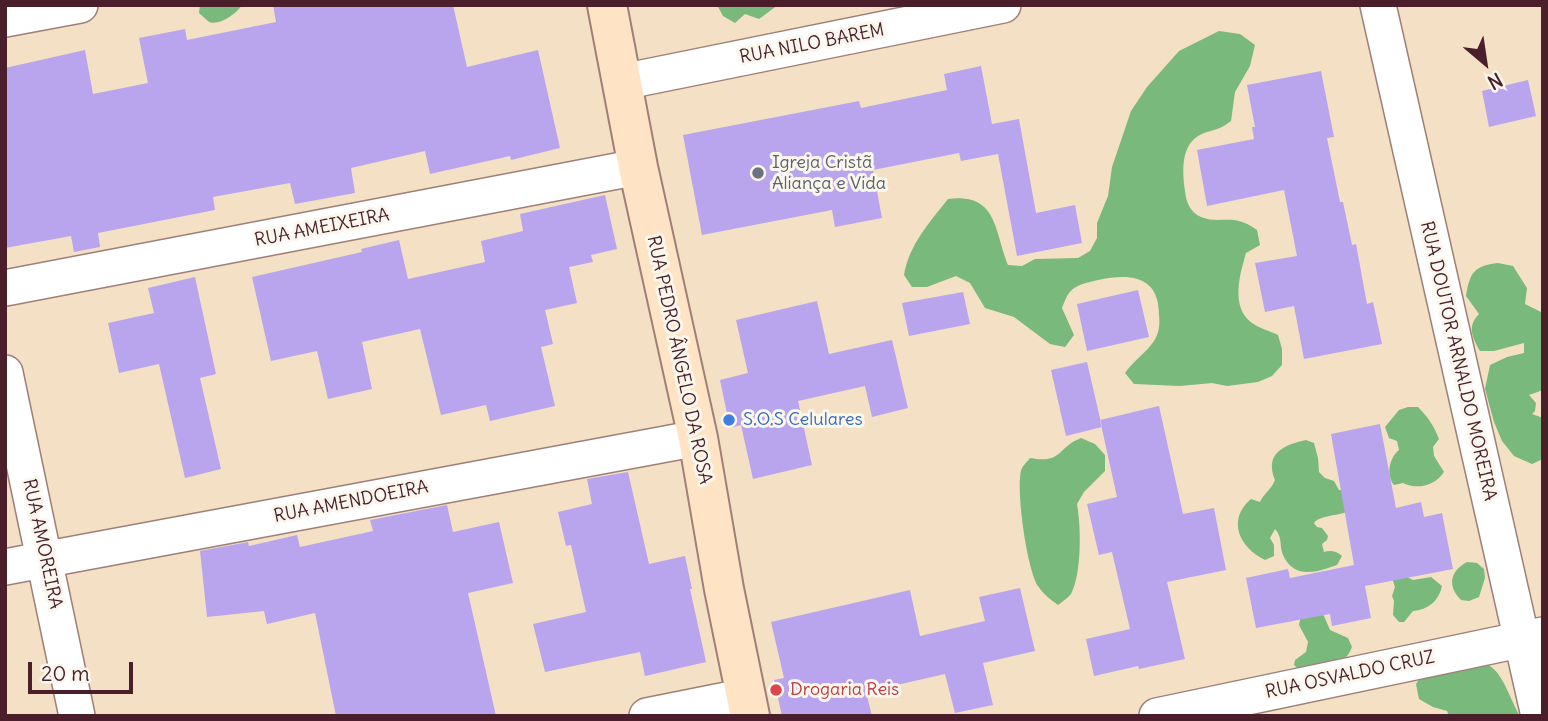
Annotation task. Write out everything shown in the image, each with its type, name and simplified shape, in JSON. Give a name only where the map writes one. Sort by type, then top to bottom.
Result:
[{"type":"main road","name":"RUA PEDRO ÂNGELO DA ROSA","points":[[607,5],[638,167],[698,438],[724,589],[749,706]]},
{"type":"street","points":[[5,19],[80,5]]},
{"type":"street","name":"RUA NILO BAREM","points":[[622,82],[1003,5]]},
{"type":"street","name":"RUA DOUTOR ARNALDO MOREIRA","points":[[1378,5],[1532,638],[1539,716]]},
{"type":"street","name":"RUA AMEIXEIRA","points":[[5,288],[638,167]]},
{"type":"street","name":"RUA AMOREIRA","points":[[5,373],[77,716]]},
{"type":"street","name":"RUA AMENDOEIRA","points":[[5,567],[698,438]]},
{"type":"street","name":"RUA OSVALDO CRUZ","points":[[1157,716],[1532,638]]},
{"type":"street","points":[[647,716],[749,706]]},
{"type":"green space","points":[[200,5],[242,5],[228,18],[213,23],[199,13]]},
{"type":"green space","points":[[717,5],[778,5],[759,19],[745,14],[735,23],[723,16]]},
{"type":"green space","points":[[1219,31],[1240,34],[1255,45],[1250,66],[1235,92],[1231,121],[1198,136],[1187,148],[1183,174],[1186,195],[1191,209],[1201,217],[1234,220],[1257,230],[1260,245],[1246,253],[1238,290],[1245,316],[1252,323],[1278,335],[1282,349],[1282,365],[1272,376],[1258,382],[1227,386],[1212,383],[1180,386],[1134,384],[1125,373],[1154,341],[1159,326],[1158,302],[1154,292],[1141,280],[1110,278],[1082,284],[1072,290],[1062,308],[1074,335],[1065,347],[1050,344],[1014,317],[985,308],[970,283],[956,276],[927,287],[912,287],[904,275],[910,254],[948,199],[964,199],[985,208],[996,227],[1008,265],[1022,266],[1035,259],[1078,258],[1090,251],[1097,238],[1097,223],[1108,196],[1112,167],[1131,111],[1147,87],[1179,51]]},
{"type":"green space","points":[[1498,263],[1513,266],[1527,288],[1525,304],[1543,313],[1543,390],[1529,395],[1536,403],[1532,414],[1543,418],[1543,459],[1532,464],[1514,456],[1502,441],[1485,389],[1490,365],[1524,353],[1524,343],[1494,351],[1480,351],[1472,332],[1473,323],[1479,314],[1466,296],[1469,281],[1478,268]]},
{"type":"green space","points":[[1418,407],[1439,439],[1433,447],[1434,456],[1444,472],[1436,481],[1425,485],[1394,485],[1389,472],[1391,462],[1399,450],[1397,441],[1389,438],[1385,427],[1399,410]]},
{"type":"green space","points":[[1081,438],[1095,444],[1105,455],[1105,471],[1084,492],[1077,504],[1080,537],[1075,585],[1071,594],[1058,605],[1038,586],[1030,564],[1021,512],[1021,471],[1030,458],[1054,457]]},
{"type":"green space","points":[[1306,440],[1314,443],[1319,472],[1334,481],[1339,490],[1348,491],[1350,511],[1320,518],[1314,523],[1328,536],[1322,544],[1324,552],[1333,551],[1342,556],[1337,565],[1314,572],[1300,571],[1288,563],[1275,529],[1270,538],[1274,545],[1274,556],[1265,560],[1256,555],[1243,541],[1238,524],[1243,507],[1251,499],[1260,502],[1275,480],[1272,463],[1278,452]]},
{"type":"green space","points":[[1467,562],[1477,563],[1484,569],[1485,578],[1479,597],[1469,601],[1461,600],[1452,584],[1454,574]]},
{"type":"green space","points":[[1405,576],[1413,580],[1431,577],[1442,586],[1432,604],[1413,611],[1404,622],[1399,622],[1393,615],[1392,596],[1395,587],[1392,578]]},
{"type":"green space","points":[[1315,606],[1324,616],[1330,630],[1348,638],[1352,647],[1338,663],[1302,672],[1294,665],[1295,660],[1306,652],[1308,642],[1299,625],[1301,615]]},
{"type":"green space","points":[[1463,657],[1495,670],[1520,716],[1449,716],[1447,711],[1419,699],[1416,684],[1433,659]]},
{"type":"building","points":[[273,5],[453,5],[467,67],[538,50],[560,148],[511,160],[510,156],[430,174],[425,151],[351,168],[355,193],[295,204],[290,183],[213,197],[215,210],[98,233],[100,247],[74,252],[71,236],[5,248],[5,68],[85,50],[93,94],[148,83],[139,38],[185,29],[187,40],[276,22]]},
{"type":"building","points":[[981,66],[992,124],[1019,119],[1036,213],[1075,205],[1082,243],[1017,256],[998,154],[961,161],[959,153],[873,170],[882,218],[835,227],[832,210],[702,235],[683,135],[859,101],[861,108],[947,90],[944,74]]},
{"type":"building","points":[[1321,71],[1334,137],[1327,138],[1340,202],[1343,202],[1352,245],[1356,244],[1367,304],[1373,302],[1382,344],[1304,359],[1294,306],[1265,312],[1255,263],[1297,256],[1284,190],[1207,206],[1197,150],[1254,139],[1252,127],[1255,127],[1247,85]]},
{"type":"building","points":[[1528,80],[1536,116],[1489,127],[1482,91]]},
{"type":"building","points":[[605,195],[617,249],[591,255],[593,262],[569,267],[577,303],[545,310],[553,344],[541,347],[555,406],[490,421],[486,405],[441,415],[420,329],[362,342],[372,389],[328,399],[317,351],[271,361],[252,277],[362,252],[361,249],[399,240],[408,279],[485,262],[481,241],[523,231],[520,214]]},
{"type":"building","points":[[195,277],[216,374],[200,378],[221,469],[185,478],[159,364],[119,373],[108,323],[154,313],[148,288]]},
{"type":"building","points":[[1138,290],[1149,337],[1087,351],[1077,304]]},
{"type":"building","points":[[963,292],[970,324],[909,336],[902,303]]},
{"type":"building","points":[[817,301],[829,354],[892,340],[908,408],[872,417],[865,386],[798,401],[812,465],[753,479],[741,425],[730,428],[720,380],[748,373],[736,320]]},
{"type":"building","points":[[1087,362],[1102,427],[1066,436],[1051,370]]},
{"type":"building","points":[[1159,406],[1183,514],[1214,508],[1226,570],[1167,582],[1185,659],[1094,676],[1086,639],[1130,629],[1112,552],[1099,555],[1087,504],[1117,497],[1100,420]]},
{"type":"building","points":[[1380,424],[1396,508],[1421,502],[1424,517],[1442,513],[1453,569],[1365,586],[1371,618],[1332,626],[1330,614],[1256,628],[1246,578],[1288,569],[1290,578],[1354,565],[1331,434]]},
{"type":"building","points":[[628,472],[649,564],[685,556],[706,662],[645,676],[640,652],[545,672],[533,624],[586,612],[571,545],[566,546],[558,512],[592,504],[587,479]]},
{"type":"building","points":[[447,505],[453,532],[499,522],[513,583],[468,593],[496,716],[336,716],[315,613],[267,624],[264,611],[207,617],[200,551],[248,542],[249,546],[297,535],[300,547],[373,531],[370,520]]},
{"type":"building","points":[[1020,588],[1035,651],[983,663],[993,705],[955,713],[945,674],[866,692],[872,716],[782,716],[774,680],[784,678],[771,622],[910,590],[920,636],[985,621],[979,597]]},
{"type":"place","name":"Igreja Cristã Aliança e Vida","points":[[758,173]]},
{"type":"place","name":"S.O.S Celulares","points":[[729,420]]},
{"type":"place","name":"Drogaria Reis","points":[[776,690]]}]
